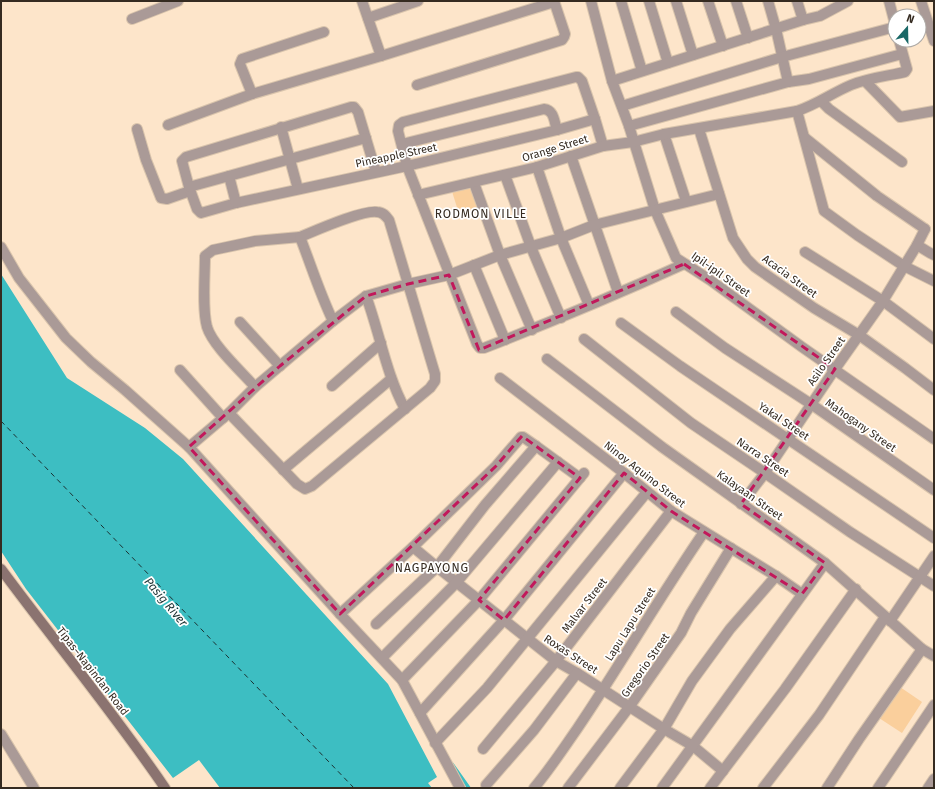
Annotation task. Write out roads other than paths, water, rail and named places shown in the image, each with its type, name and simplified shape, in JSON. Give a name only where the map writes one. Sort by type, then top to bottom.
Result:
[{"type":"main road","name":"Tipas–Napindan Road","points":[[1,569],[51,637],[135,745],[165,788]]},
{"type":"street","points":[[132,19],[178,1]]},
{"type":"street","points":[[362,1],[381,56]]},
{"type":"street","points":[[368,18],[418,1]]},
{"type":"street","points":[[168,125],[252,94],[381,56],[554,1],[564,34],[562,40],[417,85]]},
{"type":"street","name":"Ipil-ipil Street","points":[[591,1],[612,80],[629,126],[656,210],[676,258],[710,280],[802,347],[934,439]]},
{"type":"street","points":[[621,1],[642,71]]},
{"type":"street","points":[[649,1],[668,63]]},
{"type":"street","points":[[676,1],[693,55]]},
{"type":"street","points":[[708,1],[723,46]]},
{"type":"street","points":[[736,1],[748,38]]},
{"type":"street","points":[[768,1],[788,82]]},
{"type":"street","points":[[797,1],[803,20]]},
{"type":"street","points":[[828,1],[831,11]]},
{"type":"street","points":[[612,80],[820,16],[848,1]]},
{"type":"street","points":[[921,1],[934,42]]},
{"type":"street","points":[[622,106],[782,57],[887,28]]},
{"type":"street","points":[[252,94],[240,66],[242,59],[324,32]]},
{"type":"street","points":[[629,126],[788,82],[808,79],[902,54],[901,48]]},
{"type":"street","name":"Orange Street","points":[[418,195],[537,168],[603,146],[633,142],[664,134],[797,111],[809,107],[852,84],[905,72],[907,69],[902,54]]},
{"type":"street","points":[[603,146],[582,82],[578,77],[573,77],[403,122],[399,125],[398,131],[407,166],[477,344],[480,348],[484,348],[532,330],[618,292],[646,282],[684,264]]},
{"type":"street","points":[[865,81],[900,116],[934,111]]},
{"type":"street","points":[[821,100],[829,109],[902,162]]},
{"type":"street","points":[[189,189],[182,165],[183,158],[347,107],[354,107],[358,112],[376,172]]},
{"type":"street","points":[[402,144],[544,109],[549,110],[552,113],[557,130]]},
{"type":"street","points":[[797,111],[824,211],[904,266],[934,281]]},
{"type":"street","name":"Pineapple Street","points":[[189,189],[197,209],[201,213],[236,203],[407,166],[557,130],[595,119]]},
{"type":"street","points":[[281,127],[298,190]]},
{"type":"street","points":[[137,129],[146,160],[161,198],[167,198],[229,176],[366,138]]},
{"type":"street","name":"Acacia Street","points":[[699,129],[733,238],[747,259],[755,267],[814,308],[859,335],[934,390]]},
{"type":"street","points":[[664,134],[686,201]]},
{"type":"street","points":[[805,138],[877,196],[929,228]]},
{"type":"street","points":[[571,156],[618,292]]},
{"type":"street","points":[[537,168],[561,238],[589,305]]},
{"type":"street","points":[[505,175],[531,247],[561,318]]},
{"type":"street","points":[[229,176],[236,203]]},
{"type":"street","points":[[474,183],[500,255],[532,330]]},
{"type":"street","points":[[189,447],[226,416],[255,387],[366,296],[408,284],[449,275],[500,255],[561,238],[594,225],[719,194]]},
{"type":"street","points":[[180,370],[297,484],[305,489],[312,486],[430,388],[435,381],[435,374],[389,220],[382,213],[364,213],[300,237],[248,243],[212,250],[205,256],[205,310],[208,327],[216,343],[255,387]]},
{"type":"street","name":"Asilo Street","points":[[741,504],[765,473],[883,301],[929,228]]},
{"type":"street","points":[[300,237],[322,299],[334,321]]},
{"type":"street","points":[[917,245],[934,255]]},
{"type":"street","points":[[1,247],[19,278],[66,338],[90,362],[125,390],[189,447],[340,614],[402,680],[460,788]]},
{"type":"street","points":[[805,252],[883,301],[934,339]]},
{"type":"street","points":[[474,265],[505,340]]},
{"type":"street","points":[[366,296],[391,379],[396,393],[405,409]]},
{"type":"street","name":"Mahogany Street","points":[[676,312],[725,348],[811,404],[934,490]]},
{"type":"street","points":[[240,322],[280,366]]},
{"type":"street","name":"Yakal Street","points":[[621,323],[680,366],[934,538]]},
{"type":"street","name":"Narra Street","points":[[584,339],[691,423],[850,532],[934,586]]},
{"type":"street","points":[[332,386],[381,343]]},
{"type":"street","name":"Kalayaan Street","points":[[547,359],[662,447],[825,563],[887,619],[934,656]]},
{"type":"street","name":"Ninoy Aquino Street","points":[[500,378],[624,473],[671,512],[776,576],[802,594]]},
{"type":"street","points":[[283,470],[391,379]]},
{"type":"street","points":[[340,614],[413,547],[496,466],[521,437],[582,476],[479,600],[402,680]]},
{"type":"street","points":[[376,624],[437,567],[486,505],[536,446]]},
{"type":"street","points":[[382,658],[456,583],[558,462]]},
{"type":"street","points":[[420,713],[504,620],[624,473]]},
{"type":"street","points":[[435,743],[487,688],[647,492]]},
{"type":"street","name":"Malvar Street","points":[[483,749],[556,661],[671,512]]},
{"type":"street","name":"Lapu Lapu Street","points":[[534,788],[548,772],[604,689],[704,532]]},
{"type":"street","name":"Roxas Street","points":[[413,547],[456,583],[556,661],[578,672],[664,729],[693,746],[723,771]]},
{"type":"street","name":"Gregorio Street","points":[[568,788],[630,706],[681,633],[691,613],[731,548]]},
{"type":"street","points":[[764,788],[819,715],[934,556]]},
{"type":"street","points":[[662,788],[825,563]]},
{"type":"street","points":[[620,788],[664,729],[692,680],[730,629],[776,576]]},
{"type":"street","points":[[710,788],[785,689],[856,590]]},
{"type":"street","points":[[827,788],[922,648]]},
{"type":"street","points":[[486,785],[534,730],[578,672]]},
{"type":"street","points":[[878,788],[934,705]]},
{"type":"street","points":[[1,734],[34,788]]},
{"type":"street","points":[[928,788],[934,780]]},
{"type":"water","name":"Pasig River","points":[[1,274],[67,378],[145,428],[183,459],[388,684],[437,777],[428,783],[432,788],[220,788],[199,760],[173,778],[26,589],[1,551]]},
{"type":"waterway","points":[[452,764],[469,788]]},
{"type":"district","name":"RODMON VILLE","points":[[481,214]]},
{"type":"district","name":"NAGPAYONG","points":[[432,568]]}]
